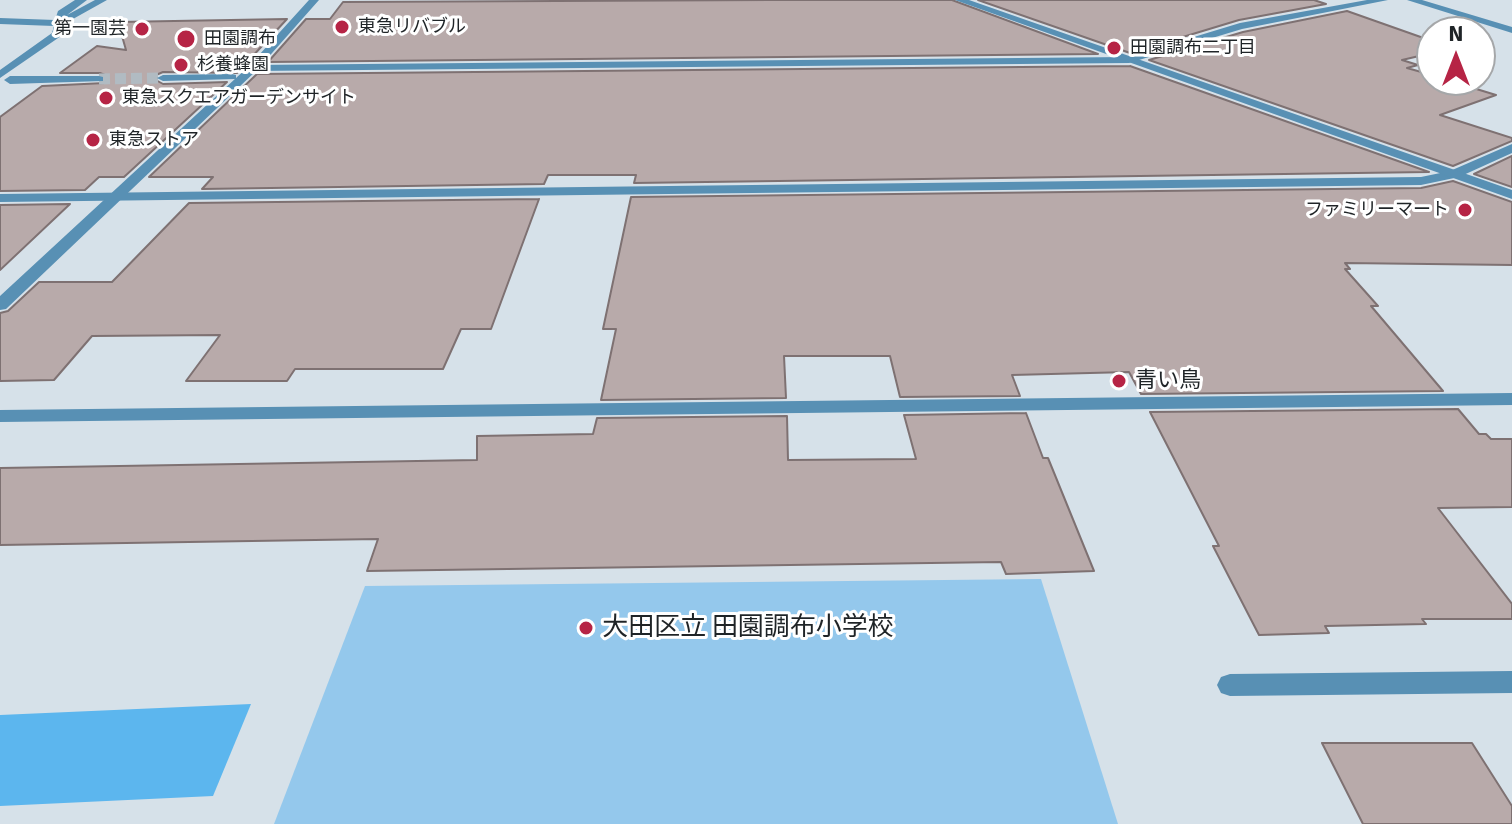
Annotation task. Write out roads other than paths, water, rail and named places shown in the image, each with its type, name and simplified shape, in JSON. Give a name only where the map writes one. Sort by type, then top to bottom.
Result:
[{"type":"street","points":[[5,78],[57,34],[62,13],[82,0]]},
{"type":"street","points":[[0,21],[59,23],[102,0]]},
{"type":"street","points":[[0,305],[253,68],[314,0]]},
{"type":"street","points":[[960,0],[1512,195]]},
{"type":"street","points":[[253,68],[1129,60],[1240,26],[1383,0]]},
{"type":"street","points":[[1412,0],[1512,30]]},
{"type":"street","points":[[1429,5],[1458,0]]},
{"type":"street","points":[[163,78],[232,77]]},
{"type":"street","points":[[5,78],[99,79]]},
{"type":"street","points":[[0,198],[1421,181],[1454,174],[1512,148]]},
{"type":"street","points":[[0,416],[1512,399]]},
{"type":"street","points":[[1230,685],[1512,682]]},
{"type":"tunnel","points":[[99,79],[163,78]]},
{"type":"place","name":"東急リバブル","points":[[342,27]]},
{"type":"place","name":"第一園芸","points":[[142,29]]},
{"type":"place","name":"田園調布","points":[[186,39]]},
{"type":"place","name":"田園調布二丁目","points":[[1114,48]]},
{"type":"place","name":"杉養蜂園","points":[[181,65]]},
{"type":"place","name":"東急スクエアガーデンサイト","points":[[106,98]]},
{"type":"place","name":"東急ストア","points":[[93,140]]},
{"type":"place","name":"ファミリーマート","points":[[1465,210]]},
{"type":"place","name":"青い鳥","points":[[1119,381]]},
{"type":"place","name":"大田区立 田園調布小学校","points":[[586,628]]}]
